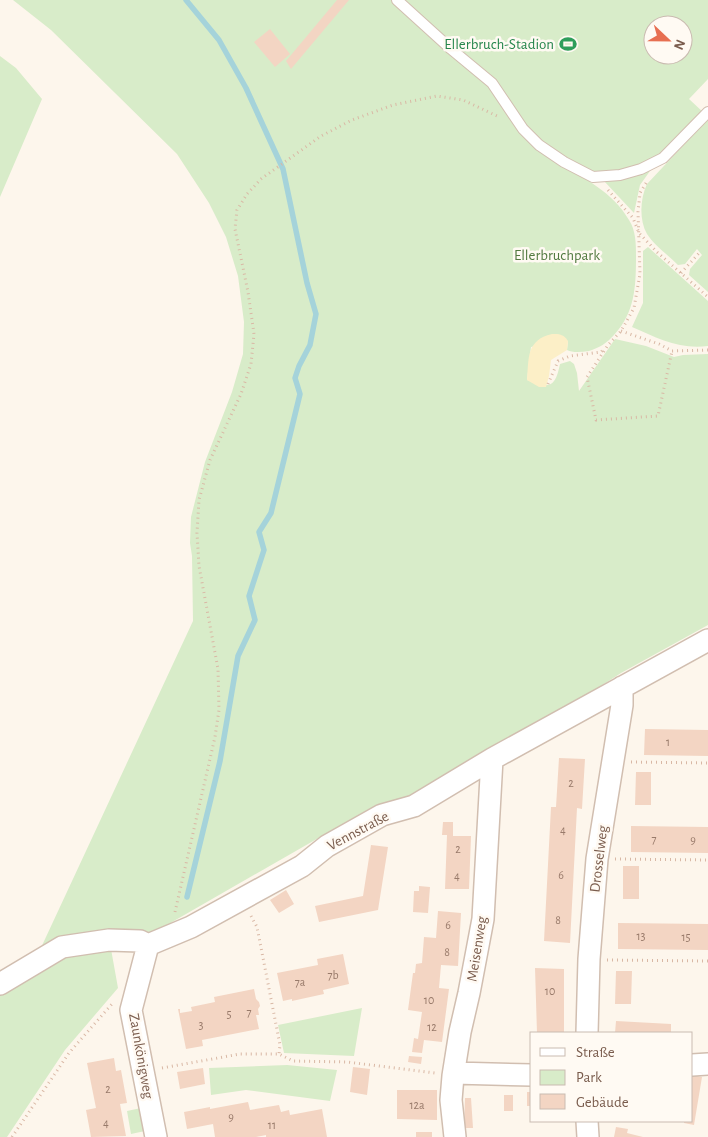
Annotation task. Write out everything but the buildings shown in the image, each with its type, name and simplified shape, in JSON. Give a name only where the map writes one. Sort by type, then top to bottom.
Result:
[{"type":"street","name":"Vennstraße","points":[[148,945],[191,927],[302,866],[328,846],[382,815],[414,806],[492,759],[708,640]]},
{"type":"street","name":"Drosselweg","points":[[587,1032],[589,960],[597,859],[622,705],[622,687]]},
{"type":"street","name":"Meisenweg","points":[[455,1137],[451,1100],[453,1074],[483,919],[492,759]]},
{"type":"street","points":[[0,984],[62,947],[109,940],[140,941],[148,945]]},
{"type":"street","name":"Zaunkönigweg","points":[[148,945],[131,1010],[156,1137]]},
{"type":"street","points":[[693,1065],[708,1064]]},
{"type":"street","points":[[453,1074],[530,1074]]},
{"type":"street","points":[[588,1122],[588,1137]]},
{"type":"lane","points":[[396,0],[451,49],[492,82],[523,129],[539,144],[564,162],[592,177],[620,175],[641,169],[663,158],[708,112]]},
{"type":"path","points":[[174,915],[215,737],[219,710],[218,669],[199,566],[197,532],[199,500],[210,460],[241,394],[251,364],[254,334],[248,292],[235,229],[237,210],[247,194],[261,179],[321,136],[352,120],[393,105],[437,96],[463,100],[523,129]]},
{"type":"path","points":[[548,384],[558,361],[570,356],[601,352],[621,331],[634,308],[640,274],[638,212],[640,193],[663,158]]},
{"type":"path","points":[[592,177],[628,211],[639,233],[657,252],[708,297]]},
{"type":"path","points":[[682,273],[700,252]]},
{"type":"path","points":[[621,331],[659,344],[672,351],[708,350]]},
{"type":"path","points":[[608,345],[587,377],[596,420],[658,416],[672,351]]},
{"type":"path","points":[[613,762],[708,763]]},
{"type":"path","points":[[597,859],[708,860]]},
{"type":"path","points":[[241,899],[257,927],[280,1045],[279,1054]]},
{"type":"path","points":[[589,960],[708,961]]},
{"type":"path","points":[[12,1137],[69,1053],[113,1004]]},
{"type":"path","points":[[142,1071],[240,1054],[279,1054],[293,1061],[347,1062],[453,1074]]},
{"type":"green space","name":"Ellerbruchpark","points":[[13,0],[708,0],[708,79],[689,99],[704,113],[683,139],[641,169],[593,177],[555,162],[606,193],[615,201],[629,220],[636,242],[635,289],[630,308],[621,327],[603,345],[583,352],[567,350],[568,341],[531,347],[527,380],[546,385],[550,384],[556,378],[560,364],[570,361],[574,364],[577,373],[579,391],[615,339],[646,346],[674,357],[708,354],[708,625],[621,673],[395,806],[369,809],[146,937],[111,949],[118,988],[65,1050],[7,1137],[0,1137],[0,975],[39,952],[193,621],[191,517],[205,462],[232,392],[243,354],[244,322],[238,276],[226,237],[209,203],[177,154],[51,30]]},
{"type":"green space","points":[[0,56],[16,68],[42,99],[0,197]]},
{"type":"green space","points":[[708,119],[708,292],[689,275],[690,269],[702,255],[697,249],[685,264],[678,265],[647,234],[644,228],[641,209],[647,184]]},
{"type":"green space","points":[[650,171],[640,185],[634,213],[604,181]]},
{"type":"green space","points":[[648,247],[708,301],[708,346],[678,345],[632,327],[643,303],[643,251]]},
{"type":"green space","points":[[362,1008],[354,1056],[284,1053],[278,1025]]},
{"type":"green space","points":[[287,1065],[337,1070],[330,1101],[246,1090],[211,1095],[209,1068]]},
{"type":"green space","points":[[141,1108],[145,1131],[131,1134],[127,1111]]},
{"type":"sand","points":[[552,334],[565,337],[568,341],[567,350],[551,360],[546,387],[539,387],[527,380],[530,351],[537,341]]},
{"type":"waterway","points":[[186,0],[219,40],[246,88],[283,169],[307,283],[316,314],[310,345],[295,378],[300,394],[271,513],[259,532],[264,550],[249,596],[255,620],[238,656],[220,761],[187,897]]},
{"type":"place","name":"Ellerbruch-Stadion","points":[[568,44]]}]
